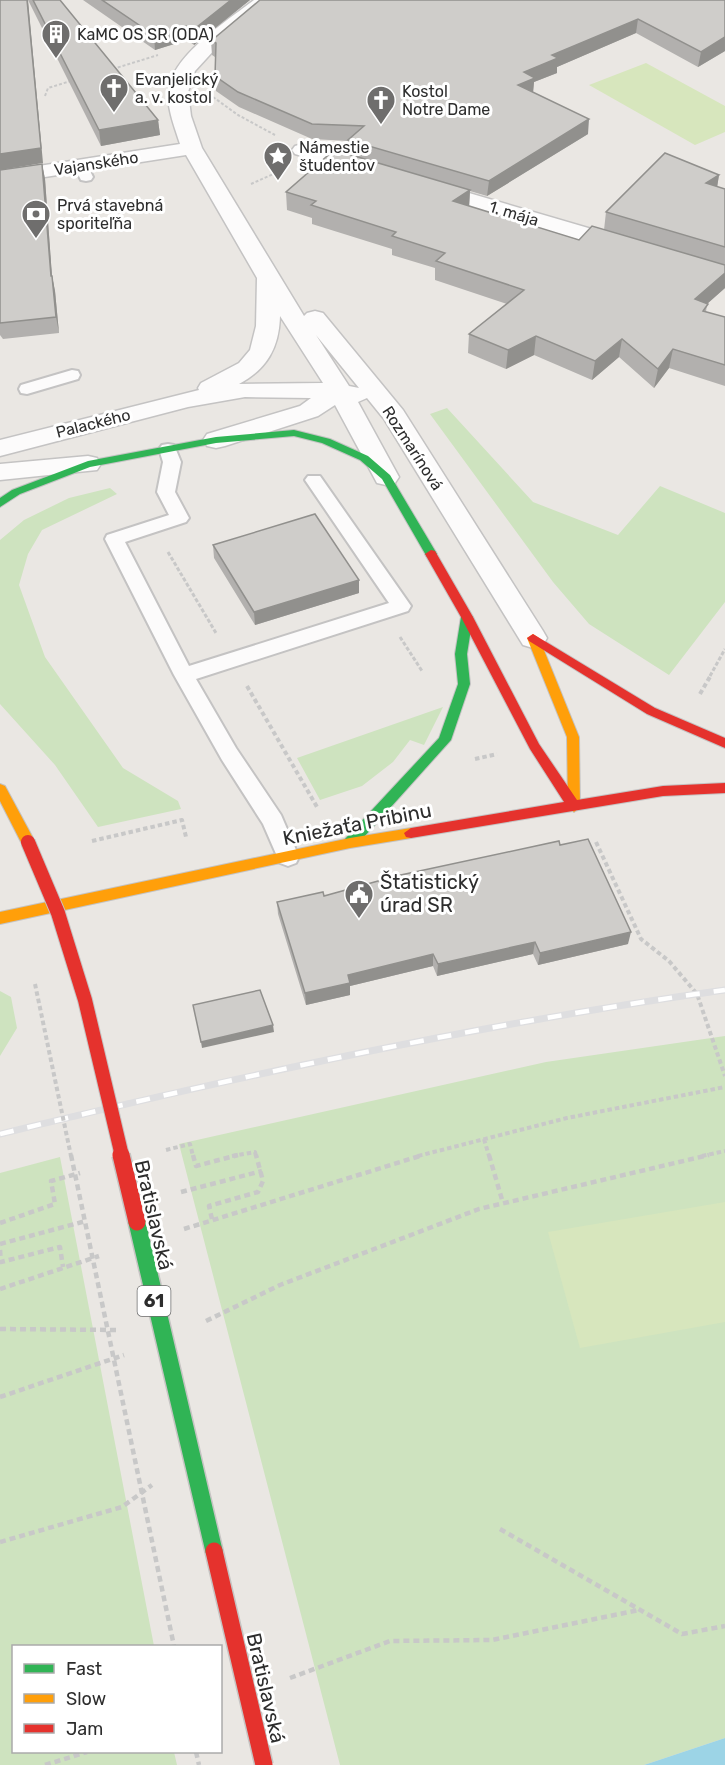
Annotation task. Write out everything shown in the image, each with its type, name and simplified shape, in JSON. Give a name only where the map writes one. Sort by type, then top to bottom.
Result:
[{"type":"main road","points":[[0,503],[16,492],[88,464],[216,440],[294,433],[312,437],[364,458],[386,477],[467,617],[534,746],[574,807]]},
{"type":"main road","points":[[350,843],[445,740],[464,684],[461,654],[467,617]]},
{"type":"main road","points":[[533,638],[651,711],[725,743]]},
{"type":"main road","points":[[533,638],[573,737],[574,807]]},
{"type":"main road","name":"Kniežaťa Pribinu","points":[[0,918],[350,843],[663,791],[725,788]]},
{"type":"main road","name":"Bratislavská","points":[[0,789],[28,842],[58,913],[86,1000],[264,1765]]},
{"type":"street","name":"Rozmarínová","points":[[265,0],[210,43],[186,69],[178,92],[181,116],[192,148],[268,279],[340,391],[386,477]]},
{"type":"street","name":"Vajanského","points":[[0,178],[84,171],[192,148]]},
{"type":"street","name":"1. mája","points":[[302,150],[649,253]]},
{"type":"street","name":"Rozmarínová","points":[[268,279],[310,312],[382,400],[533,638]]},
{"type":"street","name":"Palackého","points":[[187,400],[250,366],[262,350],[268,331],[268,279]]},
{"type":"street","points":[[216,440],[309,411],[340,391],[358,370]]},
{"type":"street","name":"Palackého","points":[[0,448],[187,400],[245,390],[340,391],[382,400]]},
{"type":"street","name":"Palackého","points":[[0,472],[88,464]]},
{"type":"lane","points":[[27,389],[72,375]]},
{"type":"lane","points":[[168,449],[172,462],[166,492],[180,518],[114,539],[184,675],[229,754],[273,821],[288,857]]},
{"type":"lane","points":[[184,675],[401,606],[314,480]]},
{"type":"path","points":[[105,71],[161,54]]},
{"type":"path","points":[[45,96],[48,88],[82,78]]},
{"type":"path","points":[[209,95],[238,116],[302,150]]},
{"type":"path","points":[[382,612],[424,674]]},
{"type":"path","points":[[697,700],[725,649]]},
{"type":"path","points":[[92,842],[182,820],[186,837]]},
{"type":"path","points":[[596,842],[641,939],[669,961],[697,994],[725,1076]]},
{"type":"path","points":[[33,975],[174,1645]]},
{"type":"path","points":[[196,1166],[255,1152],[262,1170],[263,1181],[258,1192],[209,1206],[212,1220],[432,1152],[567,1118],[725,1087]]},
{"type":"path","points":[[483,1139],[503,1203]]},
{"type":"path","points":[[204,1321],[291,1281],[479,1209],[725,1151]]},
{"type":"path","points":[[181,1192],[262,1170]]},
{"type":"path","points":[[0,1222],[55,1204]]},
{"type":"path","points":[[0,1244],[86,1221]]},
{"type":"path","points":[[0,1250],[2,1262],[60,1247],[63,1267],[0,1289]]},
{"type":"path","points":[[0,1329],[123,1330]]},
{"type":"path","points":[[0,1397],[129,1353]]},
{"type":"path","points":[[0,1542],[123,1507],[158,1480]]},
{"type":"path","points":[[500,1529],[682,1634],[725,1626]]},
{"type":"path","points":[[284,1680],[390,1641],[492,1640],[639,1610]]},
{"type":"path","points":[[45,1765],[84,1753]]},
{"type":"green space","points":[[646,63],[725,106],[725,132],[695,145],[589,85]]},
{"type":"green space","points":[[447,408],[533,502],[618,535],[660,486],[725,513],[725,602],[669,675],[589,624],[553,582],[430,414]]},
{"type":"green space","points":[[110,488],[117,494],[42,530],[28,554],[19,585],[45,657],[123,768],[178,801],[181,809],[98,827],[55,765],[0,704],[0,540],[24,520],[69,498]]},
{"type":"green space","points":[[443,707],[424,745],[410,740],[393,762],[362,786],[320,800],[297,758]]},
{"type":"green space","points":[[0,991],[11,997],[17,1028],[0,1056]]},
{"type":"green space","points":[[725,1036],[725,1738],[644,1765],[340,1765],[179,1144],[546,1062]]},
{"type":"green space","points":[[60,1157],[154,1645],[12,1645],[12,1753],[174,1753],[177,1765],[0,1765],[0,1173]]},
{"type":"green space","points":[[725,1202],[725,1322],[580,1348],[548,1232]]},
{"type":"water","points":[[725,1738],[725,1765],[644,1765]]},
{"type":"building","points":[[0,0],[27,0],[41,148],[0,154]]},
{"type":"building","points":[[33,0],[60,0],[158,120],[99,130]]},
{"type":"building","points":[[102,0],[231,0],[193,30],[186,26],[154,35]]},
{"type":"building","points":[[260,0],[725,0],[725,37],[701,52],[638,19],[552,55],[558,58],[524,72],[535,78],[518,85],[589,119],[489,181],[348,140],[364,126],[312,124],[238,92],[215,76],[216,43],[211,41]]},
{"type":"building","points":[[334,150],[470,190],[453,201],[579,240],[592,226],[725,265],[725,273],[695,299],[708,304],[703,311],[725,317],[725,365],[673,349],[658,369],[622,339],[595,361],[536,336],[508,350],[469,334],[524,290],[436,261],[445,253],[392,236],[396,232],[311,205],[316,201],[286,192]]},
{"type":"building","points":[[665,153],[719,175],[706,183],[725,189],[725,247],[606,212]]},
{"type":"building","points":[[42,164],[56,317],[0,323],[0,170]]},
{"type":"building","points":[[315,514],[359,580],[254,612],[213,545]]},
{"type":"building","points":[[588,839],[631,932],[540,953],[535,942],[438,964],[433,954],[348,975],[350,983],[305,993],[277,902],[323,892],[324,896],[396,876],[559,841],[560,845]]},
{"type":"building","points":[[260,990],[273,1025],[201,1042],[193,1005]]},
{"type":"railway","points":[[0,1134],[270,1072],[451,1035],[725,990]]},
{"type":"traffic: fast","points":[[0,503],[16,492],[88,464],[216,440],[294,433],[326,441],[364,458],[386,477],[431,554]]},
{"type":"traffic: fast","points":[[350,843],[445,740],[464,684],[461,654],[467,617]]},
{"type":"traffic: fast","points":[[137,1222],[214,1551]]},
{"type":"traffic: slow","points":[[533,638],[573,737],[574,807]]},
{"type":"traffic: slow","points":[[0,789],[28,842]]},
{"type":"traffic: slow","points":[[0,918],[350,843],[411,833]]},
{"type":"traffic: jam","points":[[431,554],[467,617],[534,746],[574,807]]},
{"type":"traffic: jam","points":[[533,638],[651,711],[725,743]]},
{"type":"traffic: jam","points":[[411,833],[663,791],[725,788]]},
{"type":"traffic: jam","points":[[28,842],[58,913],[85,1000],[137,1222]]},
{"type":"traffic: jam","points":[[214,1551],[264,1765]]},
{"type":"place","name":"KaMC OS SR (ODA)","points":[[56,60]]},
{"type":"place","name":"Evanjelický a. v. kostol","points":[[114,114]]},
{"type":"place","name":"Kostol Notre Dame","points":[[381,126]]},
{"type":"place","name":"Námestie študentov","points":[[278,182]]},
{"type":"place","name":"Prvá stavebná sporiteľňa","points":[[36,240]]},
{"type":"place","name":"Štatistický úrad SR","points":[[359,920]]}]
